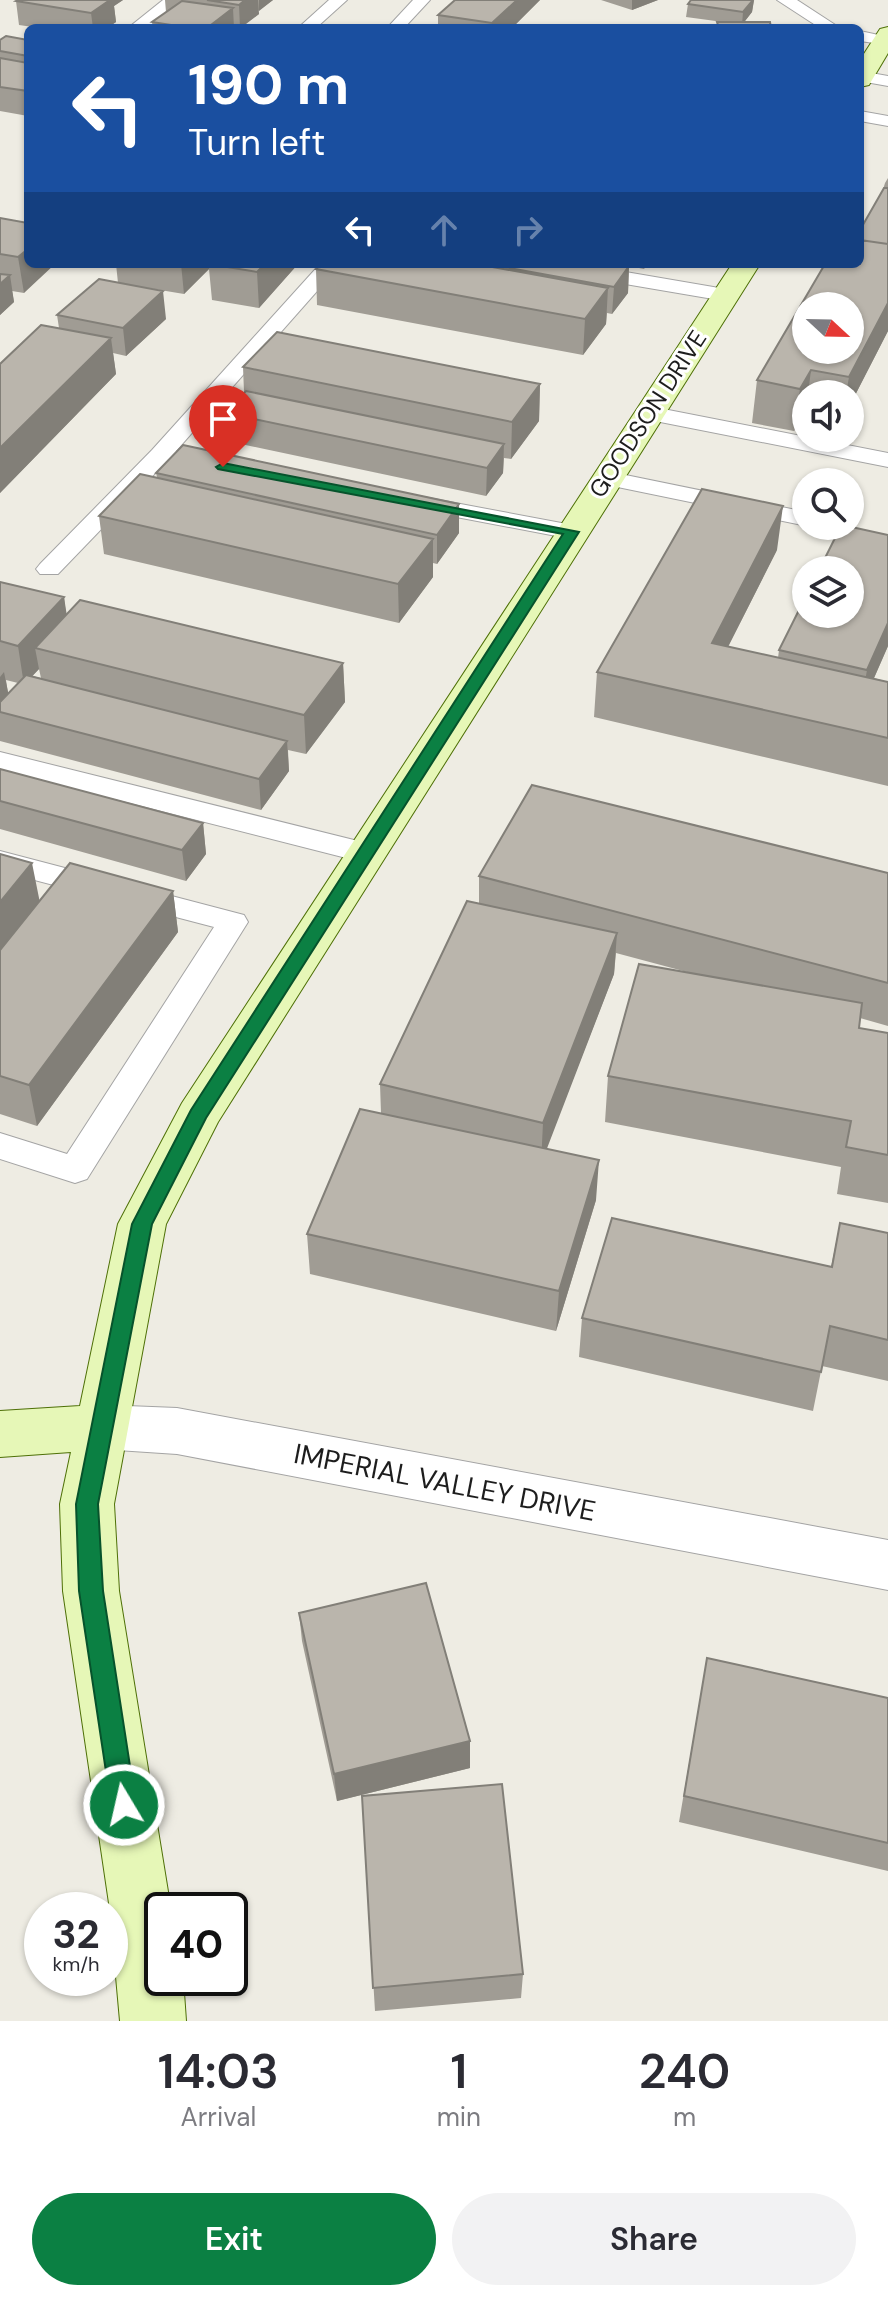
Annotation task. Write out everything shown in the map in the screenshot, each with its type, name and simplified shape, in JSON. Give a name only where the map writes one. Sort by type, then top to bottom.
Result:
[{"type":"street","points":[[864,73],[886,38]]},
{"type":"street","name":"GOODSON DRIVE","points":[[153,2021],[150,1973],[91,1591],[87,1504],[142,1224],[198,1115],[735,280]]},
{"type":"street","name":"IMPERIAL VALLEY DRIVE","points":[[0,1434],[102,1427],[177,1431],[888,1565]]},
{"type":"lane","points":[[141,24],[174,0]]},
{"type":"lane","points":[[311,24],[339,0]]},
{"type":"lane","points":[[399,24],[422,0]]},
{"type":"lane","points":[[785,0],[825,24]]},
{"type":"lane","points":[[864,36],[886,38]]},
{"type":"lane","points":[[864,78],[888,81]]},
{"type":"lane","points":[[864,117],[888,121]]},
{"type":"lane","points":[[49,569],[160,455],[327,268]]},
{"type":"lane","points":[[591,268],[735,280]]},
{"type":"lane","points":[[648,413],[888,460]]},
{"type":"lane","points":[[160,455],[238,470]]},
{"type":"lane","points":[[606,478],[792,516]]},
{"type":"lane","points":[[395,499],[572,532]]},
{"type":"lane","points":[[0,761],[366,853]]},
{"type":"lane","points":[[0,861],[233,922],[75,1170],[0,1146]]},
{"type":"building","points":[[18,0],[110,0],[91,13]]},
{"type":"building","points":[[207,0],[245,0],[239,5]]},
{"type":"building","points":[[455,0],[517,0],[492,23],[438,15]]},
{"type":"building","points":[[691,0],[753,0],[743,12],[688,4]]},
{"type":"building","points":[[182,1],[233,8],[212,24],[152,22]]},
{"type":"building","points":[[717,22],[770,24],[718,24]]},
{"type":"building","points":[[6,36],[24,39],[24,55],[0,51],[0,40]]},
{"type":"building","points":[[0,58],[24,62],[24,90],[0,87]]},
{"type":"building","points":[[884,188],[888,188],[888,244],[864,241],[864,223]]},
{"type":"building","points":[[0,218],[24,222],[24,252],[18,257],[0,254]]},
{"type":"building","points":[[864,241],[888,244],[888,303],[864,349],[864,292],[809,292],[823,268],[864,268]]},
{"type":"building","points":[[233,268],[261,268],[257,272]]},
{"type":"building","points":[[498,268],[608,288],[585,319],[316,269]]},
{"type":"building","points":[[510,268],[628,268],[614,287]]},
{"type":"building","points":[[0,274],[10,275],[0,284]]},
{"type":"building","points":[[99,279],[163,291],[123,328],[57,315]]},
{"type":"building","points":[[792,320],[792,364],[856,364],[849,377],[811,370],[805,380],[792,380],[792,387],[757,380]]},
{"type":"building","points":[[41,325],[111,338],[0,448],[0,364]]},
{"type":"building","points":[[277,332],[540,384],[512,422],[243,367]]},
{"type":"building","points":[[246,391],[504,444],[487,468],[225,413]]},
{"type":"building","points":[[183,445],[459,504],[437,535],[156,473]]},
{"type":"building","points":[[140,474],[433,539],[398,584],[99,516]]},
{"type":"building","points":[[702,489],[783,506],[712,643],[888,682],[888,738],[597,672]]},
{"type":"building","points":[[864,530],[888,535],[888,623],[867,670],[779,650],[792,624],[792,628],[864,628],[864,556],[826,556],[834,540],[864,540]]},
{"type":"building","points":[[0,582],[64,597],[18,646],[0,641]]},
{"type":"building","points":[[80,600],[343,663],[304,715],[35,648]]},
{"type":"building","points":[[26,675],[287,741],[259,779],[0,712],[0,702]]},
{"type":"building","points":[[0,769],[203,823],[182,850],[0,801]]},
{"type":"building","points":[[532,785],[888,873],[888,983],[479,876]]},
{"type":"building","points":[[0,854],[32,863],[0,902]]},
{"type":"building","points":[[70,863],[173,891],[29,1085],[0,1076],[0,950]]},
{"type":"building","points":[[467,901],[617,933],[543,1123],[380,1084]]},
{"type":"building","points":[[639,964],[862,1003],[859,1028],[888,1033],[888,1155],[846,1147],[851,1121],[608,1076]]},
{"type":"building","points":[[360,1109],[599,1160],[559,1291],[307,1234]]},
{"type":"building","points":[[612,1218],[832,1267],[840,1223],[888,1233],[888,1340],[830,1326],[821,1372],[582,1318]]},
{"type":"building","points":[[426,1583],[470,1741],[334,1774],[299,1613]]},
{"type":"building","points":[[707,1658],[888,1698],[888,1843],[684,1796]]},
{"type":"building","points":[[502,1784],[523,1974],[373,1988],[362,1796]]},
{"type":"route","points":[[124,1805],[91,1591],[87,1504],[142,1224],[198,1115],[572,532],[223,467]]}]
